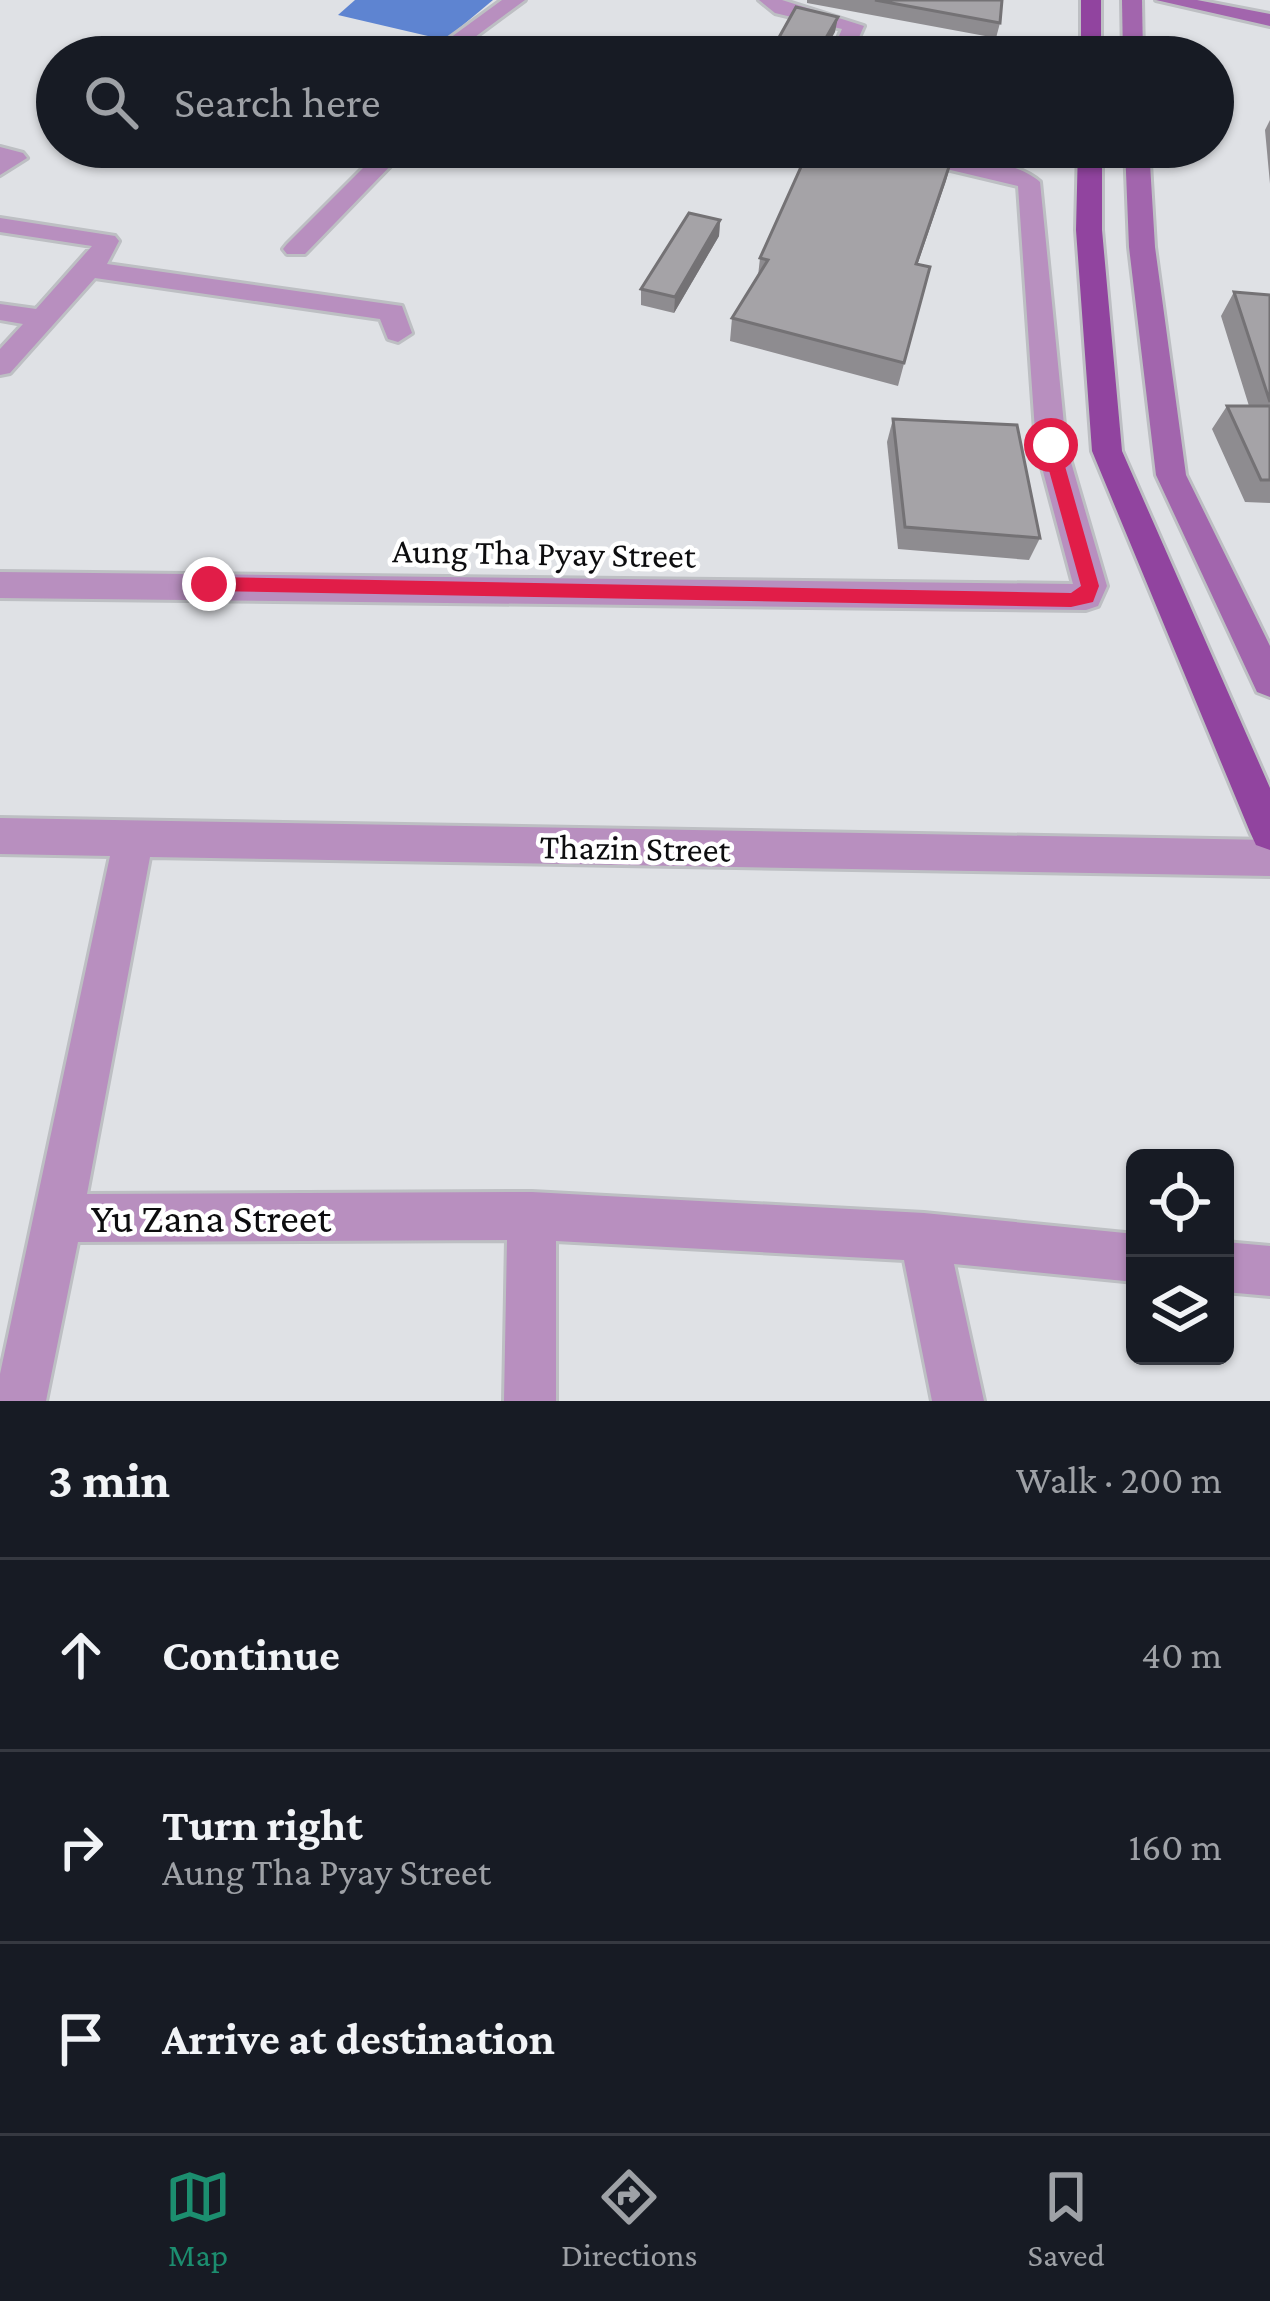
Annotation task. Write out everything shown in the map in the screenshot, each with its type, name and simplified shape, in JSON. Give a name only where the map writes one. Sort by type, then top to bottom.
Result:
[{"type":"main road","points":[[1091,0],[1091,36]]},
{"type":"main road","points":[[1090,168],[1089,230],[1107,451],[1270,832]]},
{"type":"street","points":[[464,36],[515,0]]},
{"type":"street","points":[[769,0],[782,9],[854,26],[849,36]]},
{"type":"street","points":[[1132,0],[1133,36]]},
{"type":"street","points":[[1166,0],[1270,20]]},
{"type":"street","points":[[0,154],[15,158],[0,168]]},
{"type":"street","points":[[296,250],[376,168]]},
{"type":"street","name":"Aung Tha Pyay Street","points":[[0,586],[1086,597],[1090,586],[1051,445],[1032,191],[1028,182],[1015,176],[979,168]]},
{"type":"street","points":[[1139,168],[1142,247],[1171,475],[1270,682]]},
{"type":"street","points":[[0,224],[106,241],[88,269],[0,366]]},
{"type":"street","points":[[88,269],[392,312],[398,333]]},
{"type":"street","points":[[0,312],[43,319]]},
{"type":"street","name":"Thazin Street","points":[[0,836],[1270,857]]},
{"type":"street","name":"Yu Zana Street","points":[[134,840],[59,1218],[532,1216],[924,1237],[1126,1257]]},
{"type":"street","points":[[530,1401],[532,1216]]},
{"type":"street","points":[[20,1401],[59,1218]]},
{"type":"street","points":[[924,1237],[958,1401]]},
{"type":"street","points":[[1234,1268],[1270,1271]]},
{"type":"water","points":[[355,0],[493,0],[450,36],[428,36],[338,15]]},
{"type":"building","points":[[875,0],[1002,0],[1000,23]]},
{"type":"building","points":[[796,7],[838,17],[827,36],[780,36]]},
{"type":"building","points":[[801,168],[949,168],[916,264],[930,267],[904,363],[732,318],[768,260],[760,258]]},
{"type":"building","points":[[689,213],[720,220],[675,297],[641,289]]},
{"type":"building","points":[[1234,292],[1270,295],[1270,402]]},
{"type":"building","points":[[1227,406],[1270,406],[1270,480],[1261,480]]},
{"type":"building","points":[[893,419],[1017,425],[1040,538],[905,527]]},
{"type":"route","points":[[209,584],[1071,600],[1086,597],[1090,586],[1051,445]]}]
